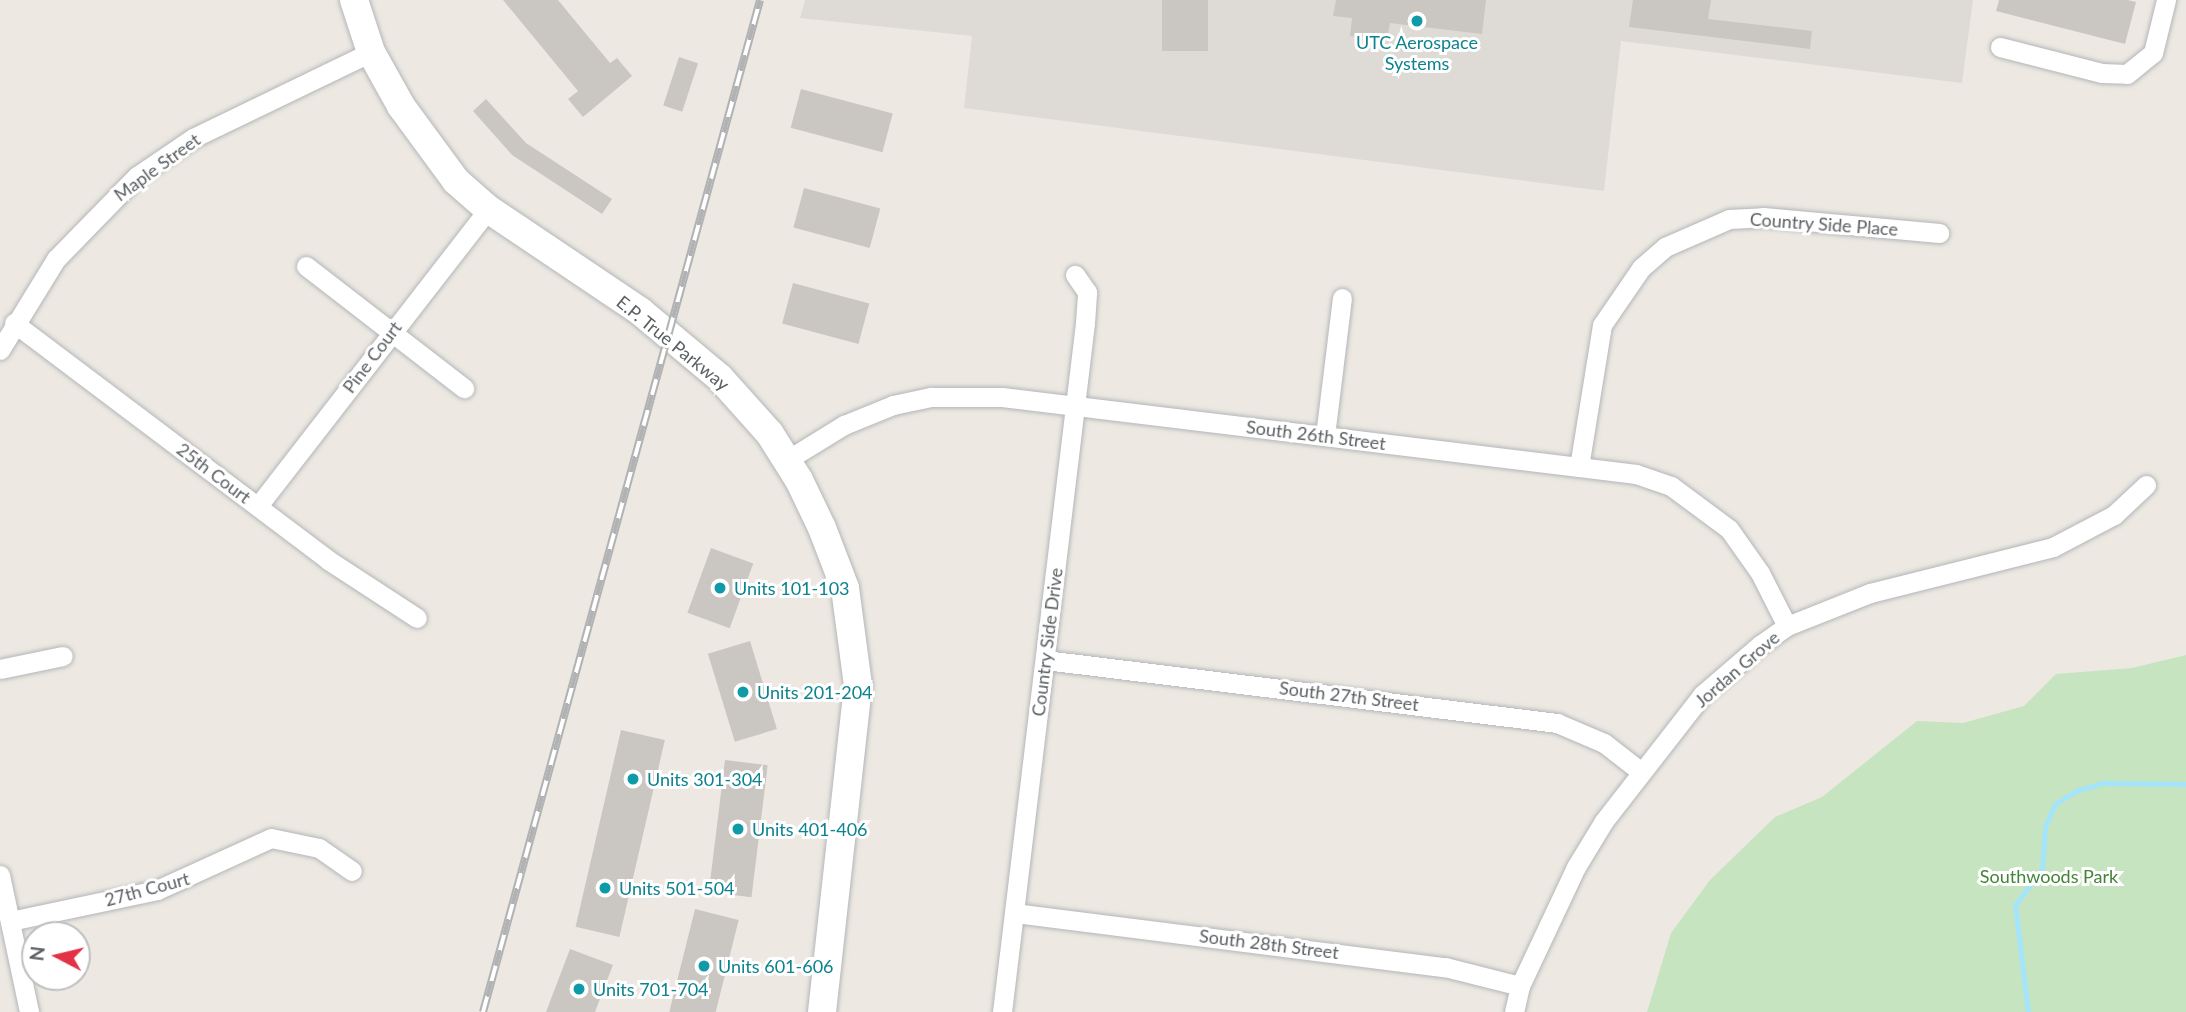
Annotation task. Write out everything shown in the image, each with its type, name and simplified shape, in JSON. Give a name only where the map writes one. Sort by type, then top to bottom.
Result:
[{"type":"main road","name":"E.P. True Parkway","points":[[354,0],[372,52],[426,145],[488,209],[641,312],[700,359],[753,413],[787,460],[837,559],[856,660],[855,734],[822,1012]]},
{"type":"street","points":[[2000,47],[2102,73],[2127,74],[2153,52],[2166,0]]},
{"type":"street","name":"Maple Street","points":[[0,350],[14,323],[56,259],[137,176],[193,138],[372,52]]},
{"type":"street","name":"Pine Court","points":[[258,506],[488,209]]},
{"type":"street","name":"Country Side Place","points":[[1579,467],[1602,325],[1641,268],[1665,247],[1729,219],[1763,217],[1939,233]]},
{"type":"street","points":[[306,266],[464,388]]},
{"type":"street","name":"Country Side Drive","points":[[1002,1012],[1087,292],[1075,275]]},
{"type":"street","points":[[1325,436],[1342,298]]},
{"type":"street","name":"25th Court","points":[[14,323],[258,506],[417,618]]},
{"type":"street","name":"South 26th Street","points":[[787,460],[864,415],[931,397],[1002,397],[1636,474],[1671,486],[1729,529],[1760,573],[1787,626]]},
{"type":"street","name":"Jordan Grove","points":[[1514,1012],[1520,986],[1576,867],[1640,771],[1702,695],[1787,626],[1870,593],[2053,547],[2114,515],[2146,485]]},
{"type":"street","points":[[0,669],[63,656]]},
{"type":"street","name":"South 27th Street","points":[[1045,660],[1557,723],[1604,743],[1640,771]]},
{"type":"street","name":"27th Court","points":[[10,921],[157,891],[271,838],[318,848],[352,871]]},
{"type":"street","points":[[0,875],[29,1012]]},
{"type":"street","name":"South 28th Street","points":[[1015,914],[1419,963],[1520,986]]},
{"type":"shaded area","points":[[805,0],[1973,0],[1962,83],[1621,41],[1604,191],[964,108],[972,36],[800,18]]},
{"type":"green space","name":"Southwoods Park","points":[[2186,655],[2186,1012],[1647,1012],[1671,933],[1710,880],[1775,817],[1822,797],[1917,721],[1963,723],[2024,706],[2056,674],[2132,668]]},
{"type":"building","points":[[503,0],[558,0],[610,63],[617,58],[632,76],[583,117],[568,99],[578,91]]},
{"type":"building","points":[[1162,0],[1208,0],[1208,51],[1162,51]]},
{"type":"building","name":"UTC Aerospace Systems","points":[[1336,0],[1486,0],[1482,34],[1390,23],[1387,40],[1350,36],[1352,18],[1333,16]]},
{"type":"building","points":[[1633,0],[1711,0],[1708,19],[1812,31],[1810,49],[1629,27]]},
{"type":"building","points":[[1999,0],[2136,2],[2125,44],[1996,11]]},
{"type":"building","points":[[679,57],[698,63],[682,112],[663,106]]},
{"type":"building","points":[[801,89],[893,114],[882,152],[791,128]]},
{"type":"building","points":[[486,99],[526,143],[612,199],[602,214],[512,155],[473,111]]},
{"type":"building","points":[[804,188],[880,208],[870,248],[793,228]]},
{"type":"building","points":[[793,283],[869,303],[858,344],[782,324]]},
{"type":"building","name":"Units 101-103","points":[[711,548],[753,563],[730,628],[687,613]]},
{"type":"building","name":"Units 201-204","points":[[750,641],[777,729],[735,742],[708,654]]},
{"type":"building","points":[[621,730],[665,740],[619,937],[576,927]]},
{"type":"building","name":"Units 401-406","points":[[725,760],[768,765],[751,897],[709,892]]},
{"type":"building","name":"Units 601-606","points":[[695,909],[739,920],[716,1012],[669,1012]]},
{"type":"building","name":"Units 701-704","points":[[570,949],[613,965],[595,1012],[546,1012]]},
{"type":"waterway","points":[[2028,1012],[2015,905],[2042,869],[2045,827],[2055,804],[2076,791],[2103,783],[2186,784]]},
{"type":"railway","points":[[483,1012],[760,0]]},
{"type":"place","name":"UTC Aerospace Systems","points":[[1417,21]]},
{"type":"place","name":"Units 101-103","points":[[720,588]]},
{"type":"place","name":"Units 201-204","points":[[743,692]]},
{"type":"place","name":"Units 301-304","points":[[633,779]]},
{"type":"place","name":"Units 401-406","points":[[738,829]]},
{"type":"place","name":"Units 501-504","points":[[605,888]]},
{"type":"place","name":"Units 601-606","points":[[704,966]]},
{"type":"place","name":"Units 701-704","points":[[579,989]]}]
